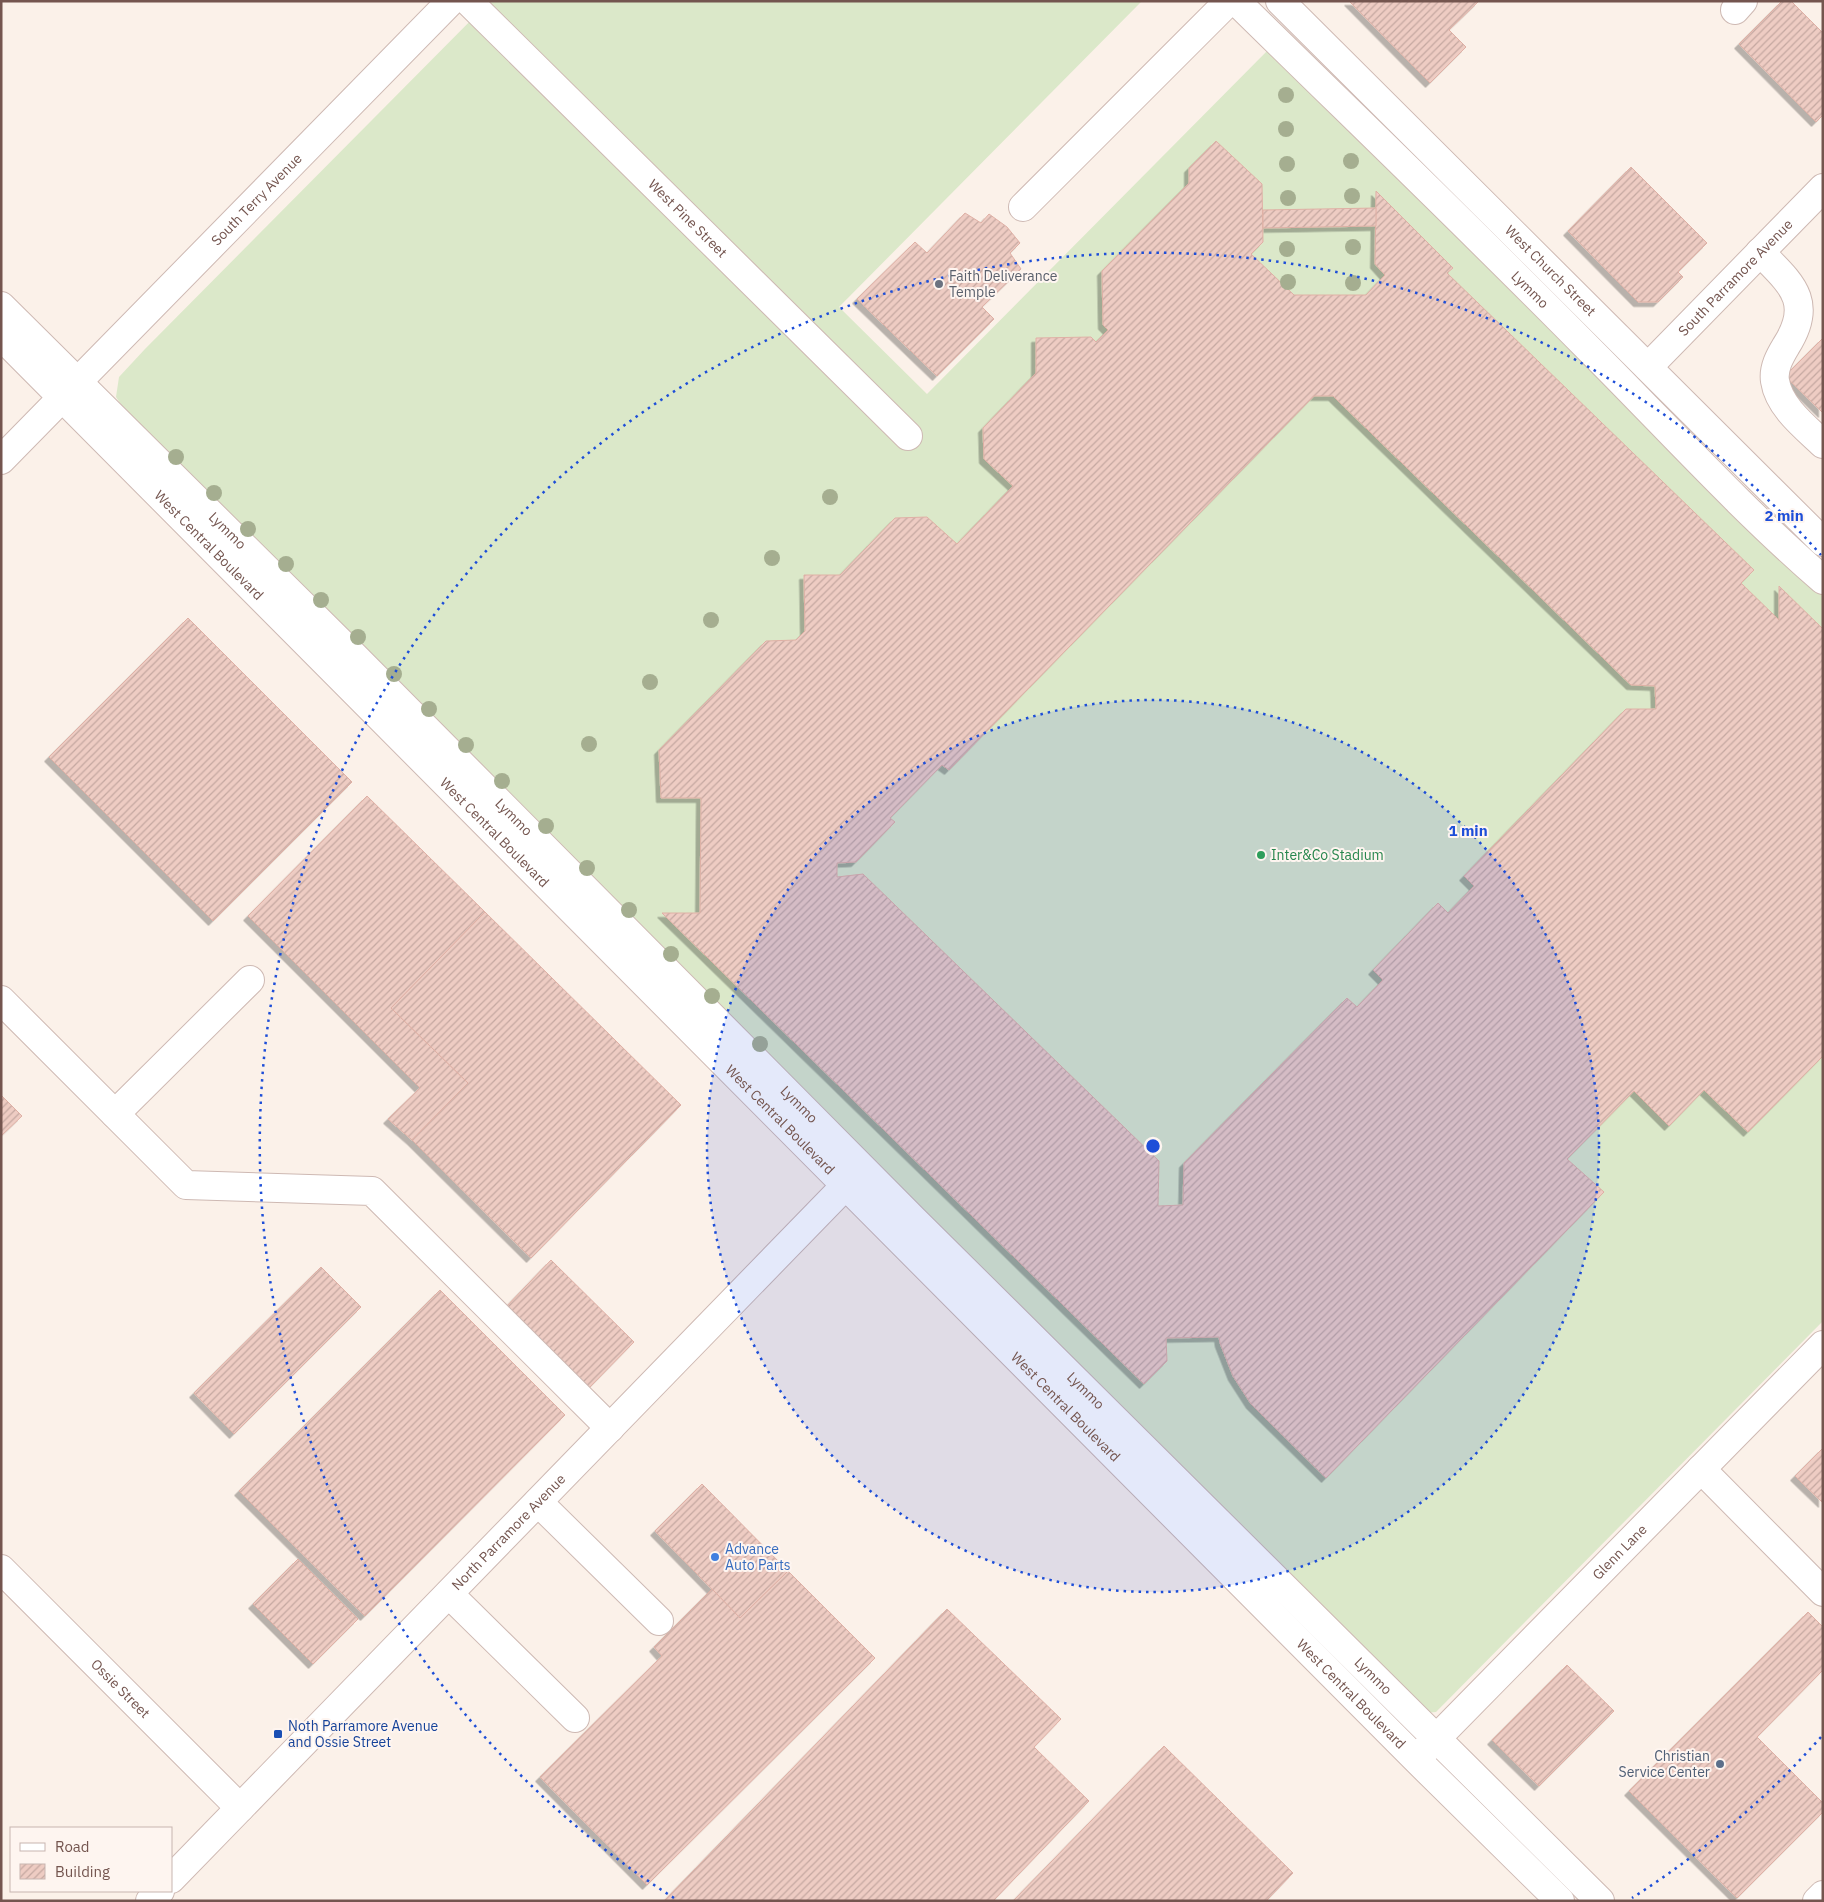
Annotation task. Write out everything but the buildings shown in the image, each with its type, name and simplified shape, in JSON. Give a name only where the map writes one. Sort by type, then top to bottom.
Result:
[{"type":"street","name":"South Terry Avenue","points":[[1,460],[451,1]]},
{"type":"street","name":"West Pine Street","points":[[468,1],[908,436]]},
{"type":"street","points":[[1023,207],[1229,1]]},
{"type":"street","name":"Lymmo","points":[[1236,1],[1591,350],[1666,430],[1776,538],[1823,580]]},
{"type":"street","name":"West Church Street","points":[[1280,1],[1823,542]]},
{"type":"street","name":"South Parramore Avenue","points":[[1648,367],[1823,188]]},
{"type":"street","points":[[1760,252],[1788,282],[1798,299],[1798,317],[1795,329],[1780,356],[1776,368],[1775,381],[1779,394],[1785,405],[1823,444]]},
{"type":"street","name":"Lymmo","points":[[1,306],[70,390],[334,636],[928,1234],[1600,1901]]},
{"type":"street","name":"West Central Boulevard","points":[[1,336],[70,390],[846,1185],[1416,1759],[1560,1901]]},
{"type":"street","points":[[115,1114],[250,980]]},
{"type":"street","points":[[1,1000],[186,1184],[372,1191],[610,1428]]},
{"type":"street","name":"North Parramore Avenue","points":[[172,1878],[846,1185]]},
{"type":"street","name":"Glenn Lane","points":[[1416,1759],[1823,1345]]},
{"type":"street","points":[[1702,1469],[1823,1592]]},
{"type":"street","points":[[538,1502],[659,1622]]},
{"type":"street","name":"Ossie Street","points":[[1,1569],[240,1808]]},
{"type":"street","points":[[449,1594],[575,1718]]},
{"type":"street","points":[[150,1901],[159,1892]]},
{"type":"street","points":[[1817,1901],[1823,1895]]},
{"type":"green space","points":[[490,1],[1142,1],[839,307],[927,394],[1270,48],[1763,541],[1823,594],[1823,1321],[1436,1712],[1425,1713],[126,412],[116,397],[119,377],[145,349]]},
{"type":"place","name":"Faith Deliverance Temple","points":[[939,284]]},
{"type":"place","name":"Inter&Co Stadium","points":[[1261,855]]},
{"type":"place","name":"Advance Auto Parts","points":[[715,1557]]},
{"type":"place","name":"Noth Parramore Avenue and Ossie Street","points":[[278,1734]]},
{"type":"place","name":"Christian Service Center","points":[[1720,1764]]}]
